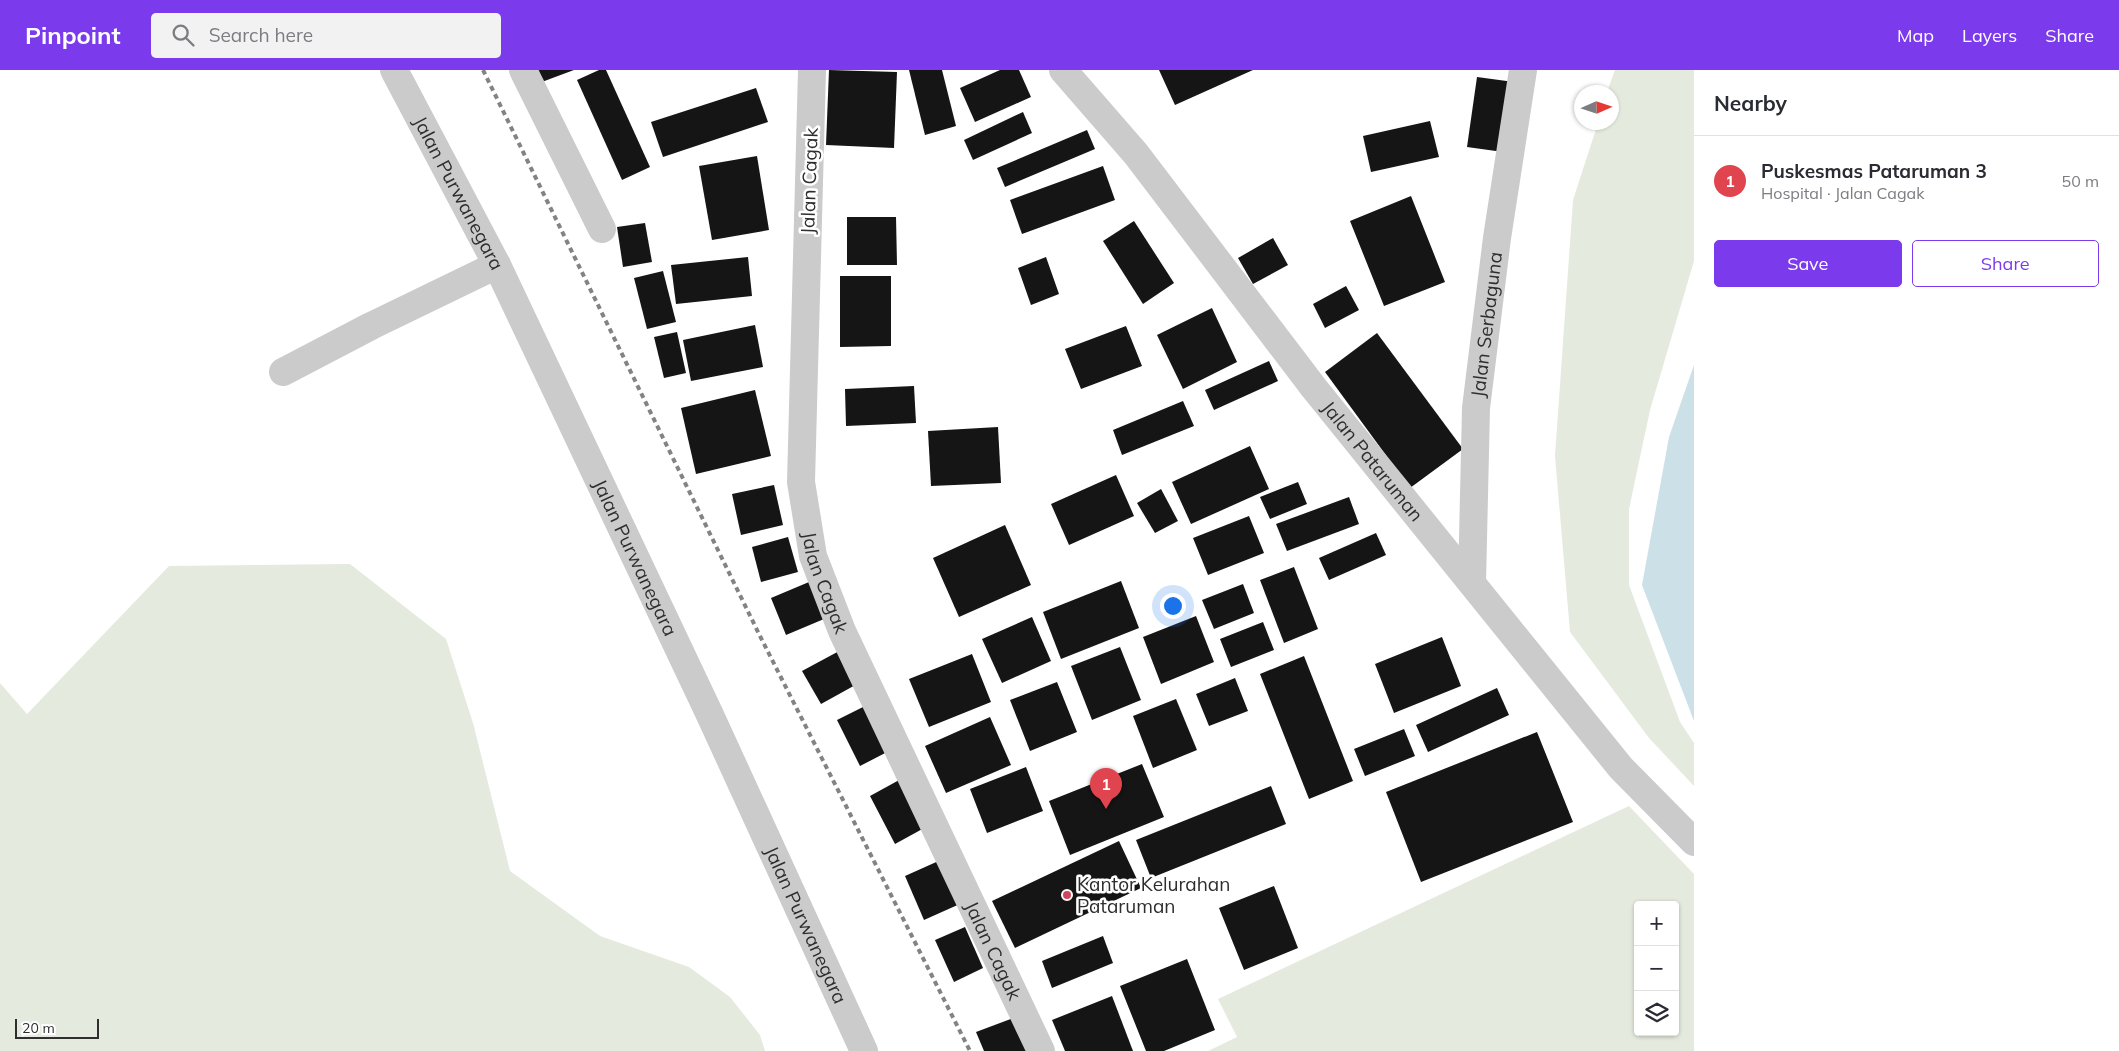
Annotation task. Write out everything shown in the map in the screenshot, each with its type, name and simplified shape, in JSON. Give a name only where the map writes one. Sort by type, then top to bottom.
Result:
[{"type":"street","name":"Jalan Purwanegara","points":[[394,70],[497,265],[710,715],[864,1051]]},
{"type":"street","points":[[523,70],[602,229]]},
{"type":"street","name":"Jalan Cagak","points":[[812,70],[801,482],[813,556],[842,631],[1041,1051]]},
{"type":"street","name":"Jalan Pataruman","points":[[1063,70],[1136,154],[1314,388],[1621,768],[1694,842]]},
{"type":"street","name":"Jalan Serbaguna","points":[[1472,583],[1476,408],[1497,238],[1516,100],[1522,70]]},
{"type":"street","points":[[283,372],[371,326],[497,265]]},
{"type":"shaded area","points":[[1615,70],[1694,70],[1694,261],[1650,410],[1629,509],[1629,585],[1680,722],[1694,743],[1694,786],[1649,738],[1570,632],[1555,456],[1573,200],[1596,130],[1619,130],[1619,85],[1610,85]]},
{"type":"shaded area","points":[[1694,365],[1694,721],[1642,585],[1669,437]]},
{"type":"shaded area","points":[[350,564],[446,639],[473,723],[510,871],[600,936],[689,967],[730,997],[760,1035],[765,1051],[0,1051],[0,683],[27,714],[169,566]]},
{"type":"shaded area","points":[[1629,806],[1694,874],[1694,1051],[1208,1051],[1237,1037],[1218,999]]},
{"type":"building","points":[[516,70],[574,70],[523,89]]},
{"type":"building","points":[[599,70],[606,70],[650,167],[622,180],[577,80]]},
{"type":"building","points":[[829,70],[897,72],[894,148],[826,145]]},
{"type":"building","points":[[909,70],[942,70],[956,126],[925,135]]},
{"type":"building","points":[[1000,70],[1019,70],[1031,97],[975,122],[960,88]]},
{"type":"building","points":[[1159,70],[1253,70],[1175,105]]},
{"type":"building","points":[[1477,77],[1514,82],[1503,152],[1467,147]]},
{"type":"building","points":[[756,88],[768,122],[663,157],[651,122]]},
{"type":"building","points":[[1023,112],[1032,133],[973,160],[964,140]]},
{"type":"building","points":[[1430,121],[1439,157],[1371,172],[1363,136]]},
{"type":"building","points":[[1087,130],[1095,149],[1005,187],[997,168]]},
{"type":"building","points":[[757,156],[769,230],[712,240],[699,166]]},
{"type":"building","points":[[1103,166],[1115,200],[1022,234],[1010,200]]},
{"type":"building","points":[[1411,196],[1445,282],[1384,306],[1350,221]]},
{"type":"building","points":[[847,217],[896,217],[897,265],[847,265]]},
{"type":"building","points":[[1134,221],[1174,283],[1143,304],[1103,241]]},
{"type":"building","points":[[645,223],[652,262],[623,267],[617,227]]},
{"type":"building","points":[[1273,238],[1288,265],[1253,284],[1238,258]]},
{"type":"building","points":[[748,257],[752,296],[676,304],[671,265]]},
{"type":"building","points":[[1046,257],[1059,294],[1031,305],[1018,268]]},
{"type":"building","points":[[663,271],[676,322],[647,329],[634,278]]},
{"type":"building","points":[[840,276],[891,276],[891,346],[840,347]]},
{"type":"building","points":[[1346,286],[1359,310],[1325,328],[1313,304]]},
{"type":"building","points":[[1212,308],[1237,362],[1183,389],[1157,335]]},
{"type":"building","points":[[755,325],[763,367],[691,381],[683,340]]},
{"type":"building","points":[[1126,326],[1142,366],[1081,389],[1065,349]]},
{"type":"building","points":[[677,332],[686,373],[664,378],[654,337]]},
{"type":"building","points":[[1377,333],[1463,449],[1410,488],[1325,372]]},
{"type":"building","points":[[1269,361],[1278,381],[1214,410],[1205,390]]},
{"type":"building","points":[[914,386],[916,423],[846,426],[845,389]]},
{"type":"building","points":[[755,390],[771,456],[696,474],[681,408]]},
{"type":"building","points":[[1183,401],[1194,426],[1122,455],[1113,430]]},
{"type":"building","points":[[998,427],[1001,483],[931,486],[928,431]]},
{"type":"building","points":[[1250,446],[1269,489],[1191,524],[1172,482]]},
{"type":"building","points":[[1116,475],[1134,516],[1069,545],[1051,504]]},
{"type":"building","points":[[1298,482],[1307,504],[1270,519],[1260,497]]},
{"type":"building","points":[[774,485],[783,525],[741,535],[732,494]]},
{"type":"building","points":[[1161,489],[1178,521],[1155,533],[1137,503]]},
{"type":"building","points":[[1349,497],[1359,524],[1287,551],[1276,524]]},
{"type":"building","points":[[1249,516],[1264,553],[1208,575],[1193,538]]},
{"type":"building","points":[[1005,525],[1031,585],[959,617],[933,558]]},
{"type":"building","points":[[1376,533],[1386,555],[1329,580],[1319,558]]},
{"type":"building","points":[[788,537],[798,572],[761,582],[752,547]]},
{"type":"building","points":[[1294,567],[1318,629],[1284,643],[1260,580]]},
{"type":"building","points":[[1121,581],[1139,628],[1061,659],[1043,612]]},
{"type":"building","points":[[809,582],[824,619],[786,635],[771,598]]},
{"type":"building","points":[[1243,584],[1254,613],[1214,629],[1202,600]]},
{"type":"building","points":[[1196,616],[1214,662],[1161,684],[1143,637]]},
{"type":"building","points":[[1032,617],[1051,661],[1002,683],[982,639]]},
{"type":"building","points":[[1263,622],[1274,650],[1231,667],[1220,639]]},
{"type":"building","points":[[1442,637],[1461,686],[1394,713],[1375,664]]},
{"type":"building","points":[[1120,647],[1141,700],[1092,720],[1071,666]]},
{"type":"building","points":[[841,650],[859,683],[821,704],[802,671]]},
{"type":"building","points":[[972,654],[991,702],[929,727],[909,679]]},
{"type":"building","points":[[1304,656],[1353,781],[1309,799],[1260,674]]},
{"type":"building","points":[[1235,678],[1248,711],[1209,726],[1196,694]]},
{"type":"building","points":[[1057,682],[1077,732],[1030,751],[1010,700]]},
{"type":"building","points":[[1497,688],[1509,715],[1428,752],[1416,725]]},
{"type":"building","points":[[1176,699],[1197,750],[1153,768],[1133,716]]},
{"type":"building","points":[[869,704],[891,750],[860,766],[837,720]]},
{"type":"building","points":[[990,717],[1011,765],[946,793],[925,746]]},
{"type":"building","points":[[1404,729],[1415,756],[1365,776],[1354,749]]},
{"type":"building","points":[[1537,732],[1573,822],[1421,882],[1386,792]]},
{"type":"building","points":[[1142,764],[1164,817],[1070,855],[1049,801]]},
{"type":"building","points":[[1026,767],[1043,811],[987,833],[970,789]]},
{"type":"building","points":[[901,779],[926,827],[895,844],[870,796]]},
{"type":"building","points":[[1271,786],[1286,824],[1151,878],[1136,840]]},
{"type":"building","name":"Kantor Kelurahan Pataruman","points":[[1119,841],[1141,888],[1015,948],[992,901]]},
{"type":"building","points":[[943,859],[962,903],[924,920],[905,876]]},
{"type":"building","points":[[1274,886],[1298,948],[1244,970],[1219,908]]},
{"type":"building","points":[[965,927],[983,968],[954,982],[935,940]]},
{"type":"building","points":[[1103,936],[1113,963],[1052,988],[1042,961]]},
{"type":"building","points":[[1187,959],[1215,1030],[1164,1051],[1146,1051],[1120,986]]},
{"type":"building","points":[[1112,996],[1133,1051],[1065,1051],[1052,1020]]},
{"type":"building","points":[[1019,1016],[1033,1051],[984,1051],[976,1032]]},
{"type":"railway","points":[[483,70],[760,636],[970,1051]]},
{"type":"place","name":"Puskesmas Pataruman 3","points":[[1106,809]]},
{"type":"place","name":"Kantor Kelurahan Pataruman","points":[[1067,895]]}]
